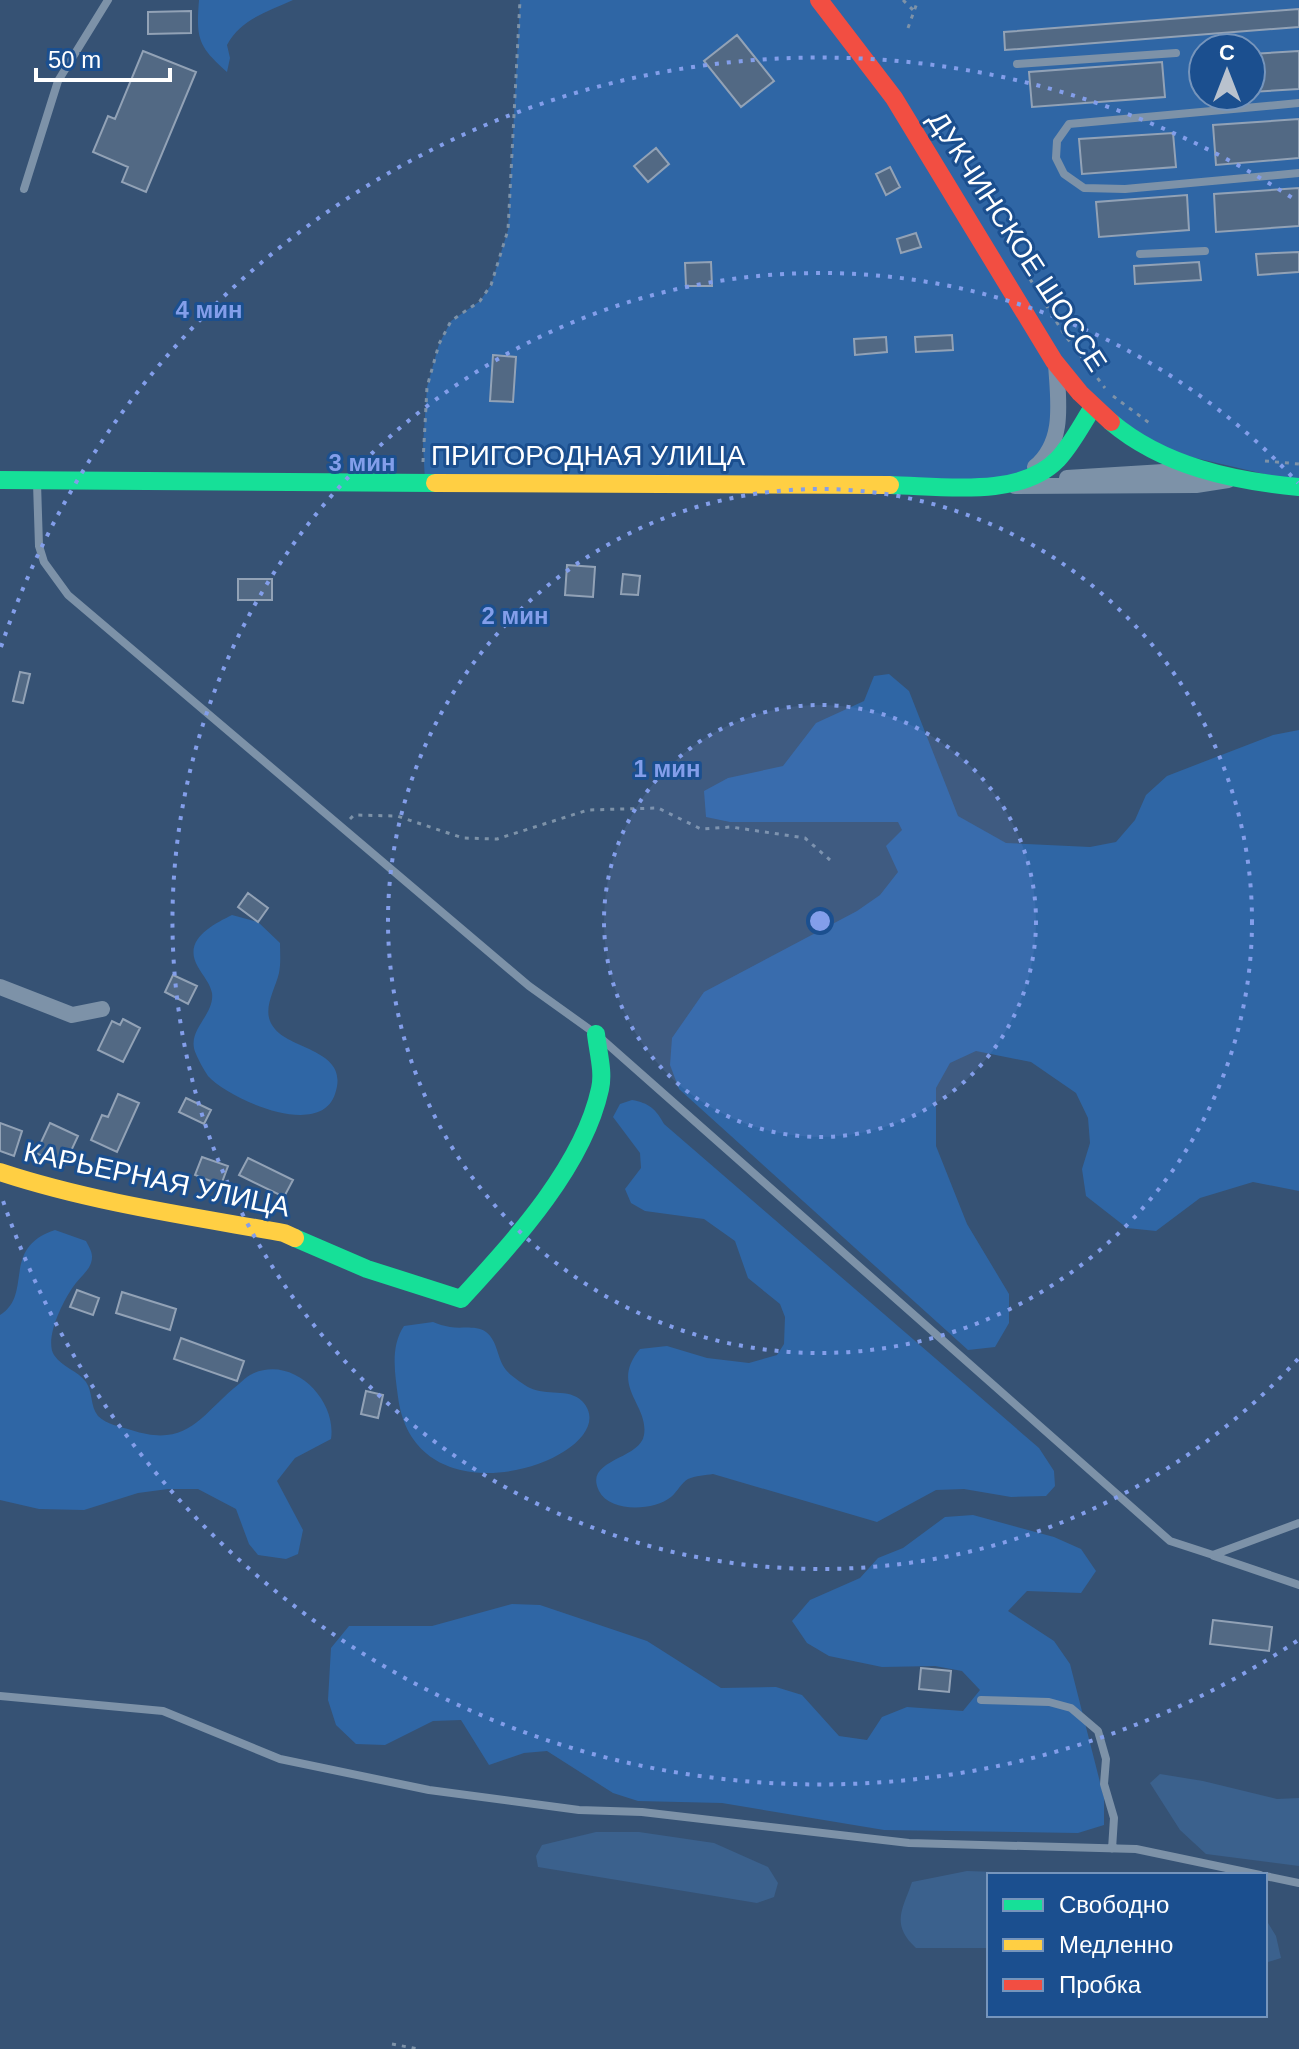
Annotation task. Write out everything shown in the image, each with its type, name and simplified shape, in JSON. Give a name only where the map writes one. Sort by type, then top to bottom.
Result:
[{"type":"street","name":"ДУКЧИНСКОЕ ШОССЕ","points":[[819,0],[863,55],[928,151],[1056,363],[1093,407],[1148,447],[1199,470],[1231,479],[1299,487]]},
{"type":"street","points":[[1002,486],[1037,465],[1051,448],[1059,419],[1056,363]]},
{"type":"street","name":"ПРИГОРОДНАЯ УЛИЦА","points":[[0,480],[1002,486],[1030,479],[1051,467],[1093,407]]},
{"type":"street","points":[[1002,486],[1080,477],[1199,470]]},
{"type":"street","points":[[1002,486],[1196,485],[1231,479]]},
{"type":"street","points":[[0,987],[72,1015],[102,1009]]},
{"type":"street","name":"КАРЬЕРНАЯ УЛИЦА","points":[[0,1172],[30,1182],[165,1212],[284,1233],[367,1269],[461,1299],[510,1247],[578,1146],[601,1088],[596,1034]]},
{"type":"lane","points":[[24,189],[58,81],[108,0]]},
{"type":"lane","points":[[1017,64],[1176,53]]},
{"type":"lane","points":[[1299,103],[1069,124],[1057,141],[1056,158],[1064,174],[1084,188],[1125,189],[1299,173]]},
{"type":"lane","points":[[1140,254],[1205,251]]},
{"type":"lane","points":[[37,480],[39,546],[44,562],[68,595],[529,986],[596,1034],[1170,1541],[1299,1585]]},
{"type":"lane","points":[[1213,1555],[1299,1523]]},
{"type":"lane","points":[[0,1696],[163,1711],[280,1759],[429,1790],[579,1810],[642,1812],[909,1843],[1136,1849],[1249,1873]]},
{"type":"lane","points":[[981,1700],[1049,1702],[1071,1708],[1098,1731],[1106,1759],[1104,1784],[1114,1818],[1112,1849]]},
{"type":"lane","points":[[1267,1877],[1299,1883]]},
{"type":"path","points":[[425,481],[423,445],[427,387],[439,344],[451,321],[480,301],[491,285],[508,230],[520,0]]},
{"type":"path","points":[[903,0],[914,11]]},
{"type":"path","points":[[908,28],[918,0]]},
{"type":"path","points":[[1026,273],[1064,334],[1108,392],[1161,429]]},
{"type":"path","points":[[1261,461],[1299,464]]},
{"type":"path","points":[[342,827],[354,815],[397,816],[463,838],[497,839],[588,810],[658,808],[701,829],[731,827],[805,838],[830,860]]},
{"type":"path","points":[[392,2044],[418,2049]]},
{"type":"shaded area","points":[[199,0],[293,0],[256,17],[233,36],[227,45],[230,58],[227,72],[201,41]]},
{"type":"shaded area","points":[[520,0],[1299,0],[1299,482],[1148,447],[1057,364],[1058,398],[1044,459],[1002,486],[425,481],[423,445],[427,387],[439,344],[451,321],[480,301],[491,285],[508,230]]},
{"type":"shaded area","points":[[889,674],[909,691],[958,816],[1006,843],[1090,847],[1116,842],[1135,820],[1146,795],[1167,776],[1273,735],[1299,730],[1299,1191],[1253,1182],[1200,1198],[1156,1231],[1127,1228],[1086,1196],[1082,1169],[1090,1143],[1088,1118],[1076,1093],[1031,1062],[976,1051],[950,1063],[936,1088],[936,1146],[967,1224],[1009,1294],[1009,1323],[995,1347],[968,1350],[679,1089],[670,1065],[672,1038],[704,992],[857,911],[880,895],[898,872],[886,846],[902,830],[898,822],[730,822],[706,817],[704,791],[728,778],[783,766],[816,723],[864,701],[874,676]]},
{"type":"shaded area","points":[[232,915],[258,922],[280,943],[279,973],[268,1013],[272,1025],[280,1034],[315,1052],[334,1067],[338,1079],[335,1094],[326,1107],[312,1114],[294,1115],[274,1111],[235,1095],[208,1076],[196,1054],[194,1038],[209,1009],[212,993],[194,957],[196,941]]},
{"type":"shaded area","points":[[632,1100],[651,1108],[664,1124],[1039,1448],[1054,1471],[1055,1486],[1046,1496],[1011,1497],[964,1489],[936,1490],[877,1522],[713,1474],[688,1479],[671,1497],[654,1505],[633,1508],[605,1498],[596,1480],[599,1472],[633,1450],[644,1435],[644,1424],[628,1374],[631,1362],[640,1349],[667,1346],[707,1358],[749,1363],[777,1355],[784,1344],[785,1317],[780,1304],[748,1278],[735,1241],[704,1219],[645,1211],[631,1203],[625,1189],[641,1168],[640,1153],[613,1117],[620,1104]]},
{"type":"shaded area","points":[[55,1230],[86,1241],[92,1257],[90,1266],[60,1310],[53,1330],[52,1348],[57,1359],[86,1382],[95,1412],[101,1419],[151,1435],[181,1432],[203,1417],[248,1376],[269,1369],[298,1376],[320,1396],[331,1424],[331,1439],[295,1458],[277,1481],[303,1530],[298,1554],[286,1559],[258,1555],[249,1544],[236,1509],[198,1489],[138,1493],[84,1510],[39,1509],[0,1500],[0,1315],[10,1306],[15,1295],[22,1259],[28,1248],[38,1238]]},
{"type":"shaded area","points":[[433,1322],[486,1332],[493,1340],[506,1370],[517,1380],[536,1390],[571,1395],[582,1401],[589,1421],[577,1442],[550,1459],[516,1470],[477,1473],[441,1463],[413,1439],[398,1397],[395,1370],[395,1351],[404,1326]]},
{"type":"shaded area","points":[[973,1515],[1054,1537],[1081,1549],[1096,1571],[1081,1593],[1027,1591],[1008,1611],[1054,1641],[1070,1664],[1104,1798],[1104,1825],[1078,1833],[884,1830],[722,1803],[638,1801],[613,1793],[547,1751],[524,1753],[489,1765],[461,1720],[433,1721],[385,1745],[356,1744],[336,1725],[328,1700],[331,1648],[349,1626],[432,1626],[512,1604],[540,1605],[647,1641],[721,1688],[776,1687],[802,1695],[839,1736],[867,1740],[882,1717],[907,1707],[963,1711],[980,1690],[962,1671],[935,1666],[882,1667],[829,1656],[807,1643],[792,1621],[810,1600],[860,1578],[878,1558],[903,1548],[945,1517]]},
{"type":"shaded area","points":[[1160,1774],[1277,1799],[1299,1798],[1299,1866],[1206,1854],[1180,1830],[1150,1783]]},
{"type":"shaded area","points":[[596,1832],[639,1832],[714,1843],[768,1867],[778,1883],[774,1897],[757,1903],[538,1867],[536,1856],[542,1845]]},
{"type":"shaded area","points":[[967,1871],[997,1873],[987,1873],[987,1948],[916,1948],[901,1924],[902,1908],[912,1882]]},
{"type":"shaded area","points":[[1267,1921],[1276,1936],[1281,1958],[1267,1962]]},
{"type":"building","points":[[1299,9],[1299,27],[1187,32],[1187,36],[1005,50],[1004,32]]},
{"type":"building","points":[[191,11],[191,33],[148,34],[148,12]]},
{"type":"building","points":[[737,35],[774,81],[741,107],[704,61]]},
{"type":"building","points":[[143,51],[196,72],[146,192],[122,182],[128,167],[93,152],[108,116],[115,119]]},
{"type":"building","points":[[1299,51],[1299,89],[1267,91],[1267,53]]},
{"type":"building","points":[[1162,62],[1165,97],[1032,107],[1029,72]]},
{"type":"building","points":[[1299,119],[1299,158],[1216,165],[1213,125]]},
{"type":"building","points":[[1173,133],[1176,167],[1082,174],[1079,139]]},
{"type":"building","points":[[656,148],[669,164],[648,182],[634,166]]},
{"type":"building","points":[[890,167],[900,187],[886,195],[876,174]]},
{"type":"building","points":[[1299,188],[1299,226],[1216,232],[1214,194]]},
{"type":"building","points":[[1187,195],[1189,230],[1099,237],[1096,202]]},
{"type":"building","points":[[916,233],[921,247],[901,253],[897,239]]},
{"type":"building","points":[[1299,252],[1299,272],[1258,275],[1256,254]]},
{"type":"building","points":[[711,262],[712,286],[686,286],[685,263]]},
{"type":"building","points":[[1199,262],[1201,280],[1135,284],[1134,266]]},
{"type":"building","points":[[952,335],[953,350],[916,352],[915,337]]},
{"type":"building","points":[[886,337],[887,352],[855,355],[854,339]]},
{"type":"building","points":[[493,355],[516,357],[513,402],[490,401]]},
{"type":"building","points":[[567,565],[595,567],[593,597],[565,595]]},
{"type":"building","points":[[623,574],[640,576],[638,595],[621,594]]},
{"type":"building","points":[[238,579],[272,579],[272,600],[238,600]]},
{"type":"building","points":[[20,672],[30,674],[23,703],[13,701]]},
{"type":"building","points":[[248,893],[268,908],[258,922],[238,907]]},
{"type":"building","points":[[173,975],[197,986],[188,1004],[165,992]]},
{"type":"building","points":[[123,1019],[140,1028],[123,1062],[98,1050],[112,1021],[120,1025]]},
{"type":"building","points":[[118,1094],[139,1103],[117,1152],[91,1140],[102,1115],[108,1117]]},
{"type":"building","points":[[186,1098],[211,1110],[204,1124],[179,1112]]},
{"type":"building","points":[[0,1123],[22,1131],[14,1156],[0,1151]]},
{"type":"building","points":[[50,1123],[78,1136],[64,1166],[36,1153]]},
{"type":"building","points":[[202,1157],[228,1166],[221,1185],[195,1175]]},
{"type":"building","points":[[248,1158],[293,1180],[284,1197],[239,1175]]},
{"type":"building","points":[[77,1290],[99,1298],[93,1315],[70,1307]]},
{"type":"building","points":[[122,1292],[176,1309],[170,1330],[116,1313]]},
{"type":"building","points":[[181,1338],[244,1361],[237,1381],[174,1359]]},
{"type":"building","points":[[366,1391],[383,1395],[378,1418],[361,1414]]},
{"type":"building","points":[[1213,1620],[1272,1627],[1269,1651],[1210,1644]]},
{"type":"building","points":[[921,1668],[951,1671],[949,1692],[919,1689]]},
{"type":"traffic: fast","points":[[890,485],[956,488],[1002,485],[1023,480],[1042,472],[1058,459],[1093,407]]},
{"type":"traffic: fast","points":[[1111,422],[1153,450],[1200,469],[1299,487]]},
{"type":"traffic: fast","points":[[0,480],[435,483]]},
{"type":"traffic: fast","points":[[295,1238],[367,1269],[461,1299],[544,1202],[578,1147],[600,1089],[601,1069],[596,1034]]},
{"type":"traffic: slow","points":[[435,483],[890,485]]},
{"type":"traffic: slow","points":[[0,1172],[105,1200],[284,1233],[295,1238]]},
{"type":"traffic: jam","points":[[819,0],[894,98],[1054,361],[1080,393],[1111,422]]}]
